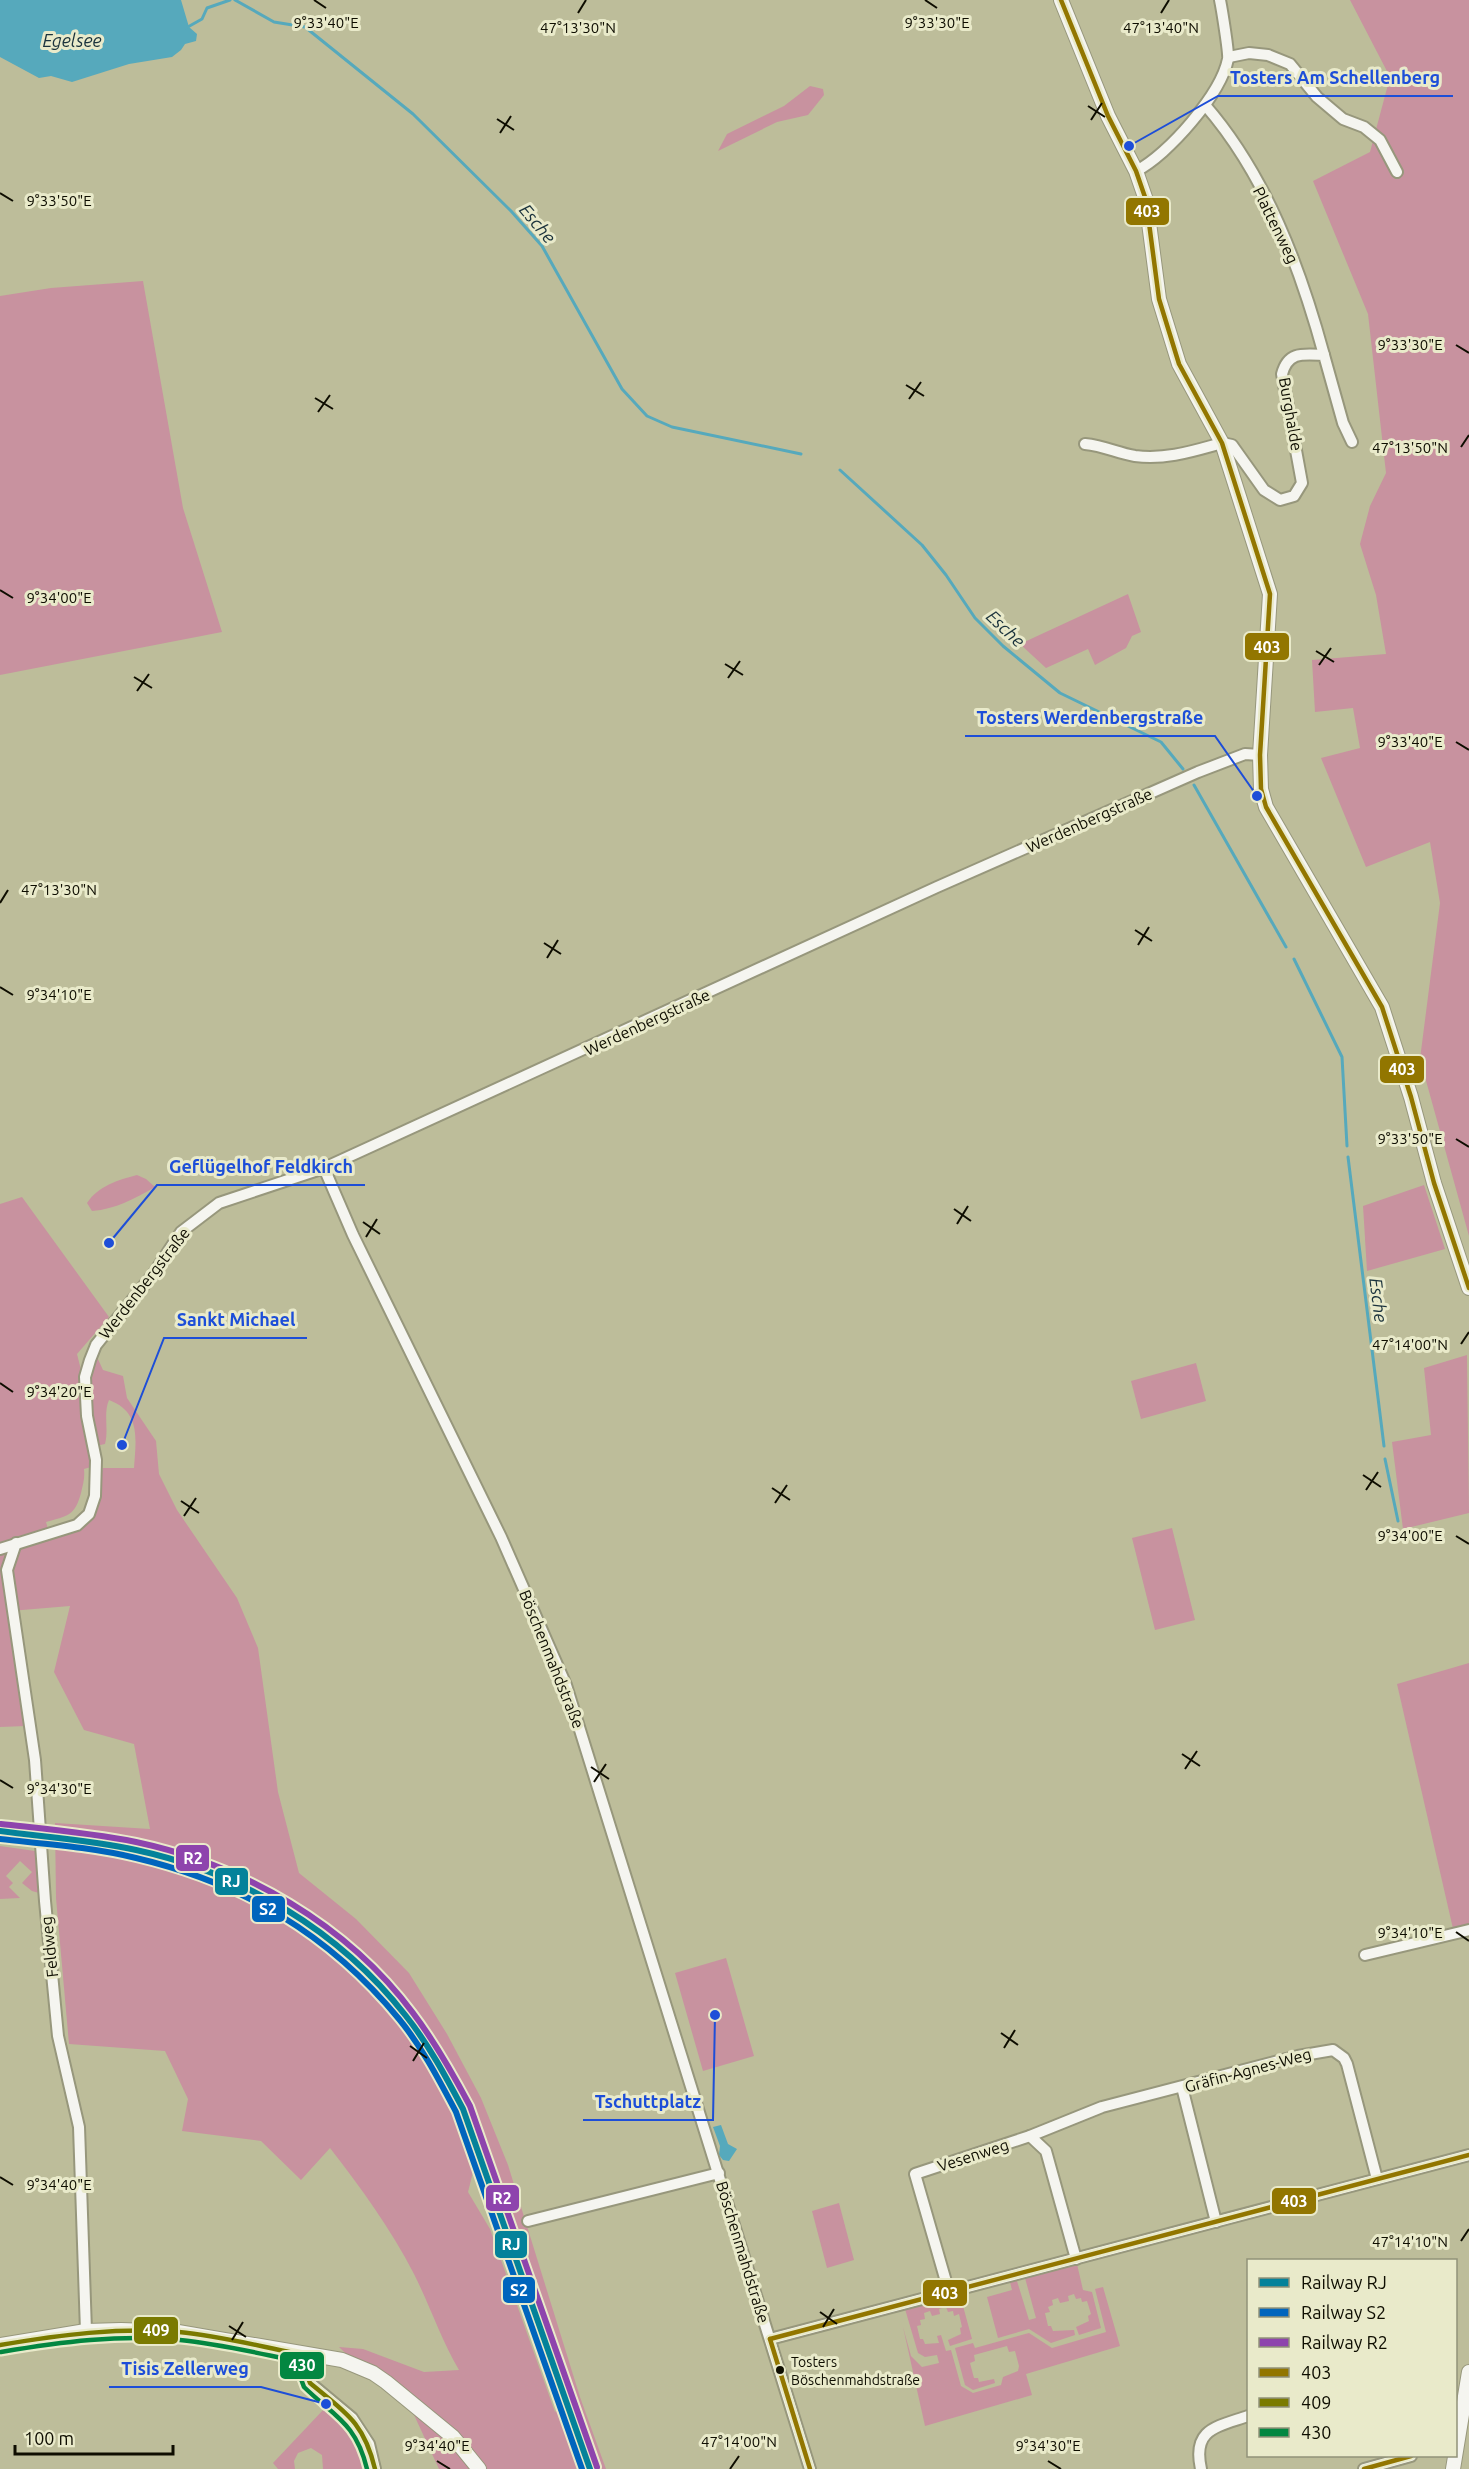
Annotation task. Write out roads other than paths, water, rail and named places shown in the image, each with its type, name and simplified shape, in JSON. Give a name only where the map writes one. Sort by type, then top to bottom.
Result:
[{"type":"street","points":[[1061,0],[1108,116],[1136,171],[1146,200],[1159,299],[1179,364],[1222,443],[1270,594],[1260,789],[1274,823],[1382,1007],[1411,1097],[1434,1183],[1469,1288]]},
{"type":"street","points":[[1136,171],[1166,148],[1205,105],[1221,81],[1229,57],[1225,44],[1220,0]]},
{"type":"street","points":[[1229,57],[1249,53],[1268,55],[1290,64],[1317,97],[1334,112],[1343,119],[1364,127],[1380,140],[1397,172]]},
{"type":"street","name":"Plattenweg","points":[[1205,105],[1245,160],[1270,208],[1299,273],[1324,355]]},
{"type":"street","points":[[1324,355],[1343,423],[1352,442]]},
{"type":"street","name":"Burghalde","points":[[1222,443],[1232,445],[1264,490],[1280,500],[1294,496],[1302,483],[1282,374],[1285,363],[1293,356],[1324,355]]},
{"type":"street","points":[[1085,444],[1103,446],[1133,455],[1161,458],[1222,443]]},
{"type":"street","name":"Werdenbergstraße","points":[[16,1543],[77,1525],[89,1514],[95,1496],[96,1460],[87,1416],[85,1377],[96,1345],[153,1273],[181,1232],[219,1203],[324,1168],[937,887],[1154,791],[1245,754],[1260,755]]},
{"type":"street","name":"Böschenmahdstraße","points":[[324,1168],[353,1235],[501,1537],[566,1684],[810,2469]]},
{"type":"street","points":[[0,1549],[16,1543]]},
{"type":"street","name":"Feldweg","points":[[16,1543],[4,1559],[35,1760],[58,2036],[80,2136],[86,2331]]},
{"type":"street","points":[[1365,1955],[1469,1930]]},
{"type":"street","name":"Gräfin-Agnes-Weg","points":[[1030,2136],[1102,2107],[1326,2049],[1333,2050],[1344,2058],[1347,2064],[1377,2179]]},
{"type":"street","points":[[1182,2087],[1216,2222]]},
{"type":"street","points":[[1030,2136],[1046,2151],[1076,2259]]},
{"type":"street","name":"Vesenweg","points":[[949,2292],[915,2174],[1030,2136]]},
{"type":"street","points":[[770,2339],[1469,2155]]},
{"type":"street","name":"Böschenmahdstraße","points":[[528,2221],[719,2173]]},
{"type":"street","points":[[0,2345],[86,2331],[178,2332],[342,2360],[373,2373],[453,2437],[479,2469]]},
{"type":"street","points":[[310,2356],[308,2378],[310,2383],[352,2418],[369,2444],[375,2469]]},
{"type":"street","points":[[1457,2446],[1461,2395],[1469,2372]]},
{"type":"street","points":[[1201,2469],[1200,2438],[1208,2432],[1247,2416]]},
{"type":"street","points":[[1364,2469],[1407,2457]]},
{"type":"water","name":"Egelsee","points":[[0,0],[181,0],[189,27],[197,34],[196,41],[185,44],[172,57],[129,64],[72,82],[51,76],[39,78],[0,57]]},
{"type":"water","points":[[721,2125],[728,2144],[737,2149],[729,2161],[723,2160],[719,2155],[720,2146],[713,2127]]},
{"type":"waterway","name":"Esche","points":[[186,28],[202,19],[207,8],[230,0]]},
{"type":"waterway","name":"Esche","points":[[235,0],[274,22],[305,27],[413,114],[511,211],[542,246],[622,389],[647,416],[672,427],[801,454]]},
{"type":"waterway","name":"Esche","points":[[840,470],[922,545],[975,618],[1003,646],[1060,693],[1161,742],[1183,769]]},
{"type":"waterway","name":"Esche","points":[[1194,785],[1286,947]]},
{"type":"waterway","name":"Esche","points":[[1294,959],[1342,1057],[1347,1146]]},
{"type":"waterway","name":"Esche","points":[[1348,1157],[1384,1446]]},
{"type":"waterway","name":"Esche","points":[[1385,1459],[1398,1521]]},
{"type":"rail line","name":"R2","points":[[1,1824],[136,1842],[176,1852],[215,1866],[290,1903],[325,1926],[387,1981],[429,2035],[470,2106],[597,2467]]},
{"type":"rail line","name":"RJ","points":[[0,1831],[85,1841],[136,1850],[175,1860],[213,1874],[286,1909],[350,1957],[380,1985],[422,2038],[463,2109],[590,2469]]},
{"type":"rail line","name":"S2","points":[[0,1839],[119,1854],[212,1882],[281,1916],[313,1937],[343,1961],[372,1989],[415,2041],[456,2112],[582,2469]]},
{"type":"place","name":"Tosters Am Schellenberg","points":[[1129,146]]},
{"type":"place","name":"Tosters Werdenbergstraße","points":[[1257,796]]},
{"type":"place","name":"Geflügelhof Feldkirch","points":[[109,1243]]},
{"type":"place","name":"Sankt Michael","points":[[122,1445]]},
{"type":"place","name":"Tschuttplatz","points":[[715,2015]]},
{"type":"place","name":"Tosters Böschenmahdstraße","points":[[780,2370]]},
{"type":"place","name":"Tisis Zellerweg","points":[[326,2404]]}]
